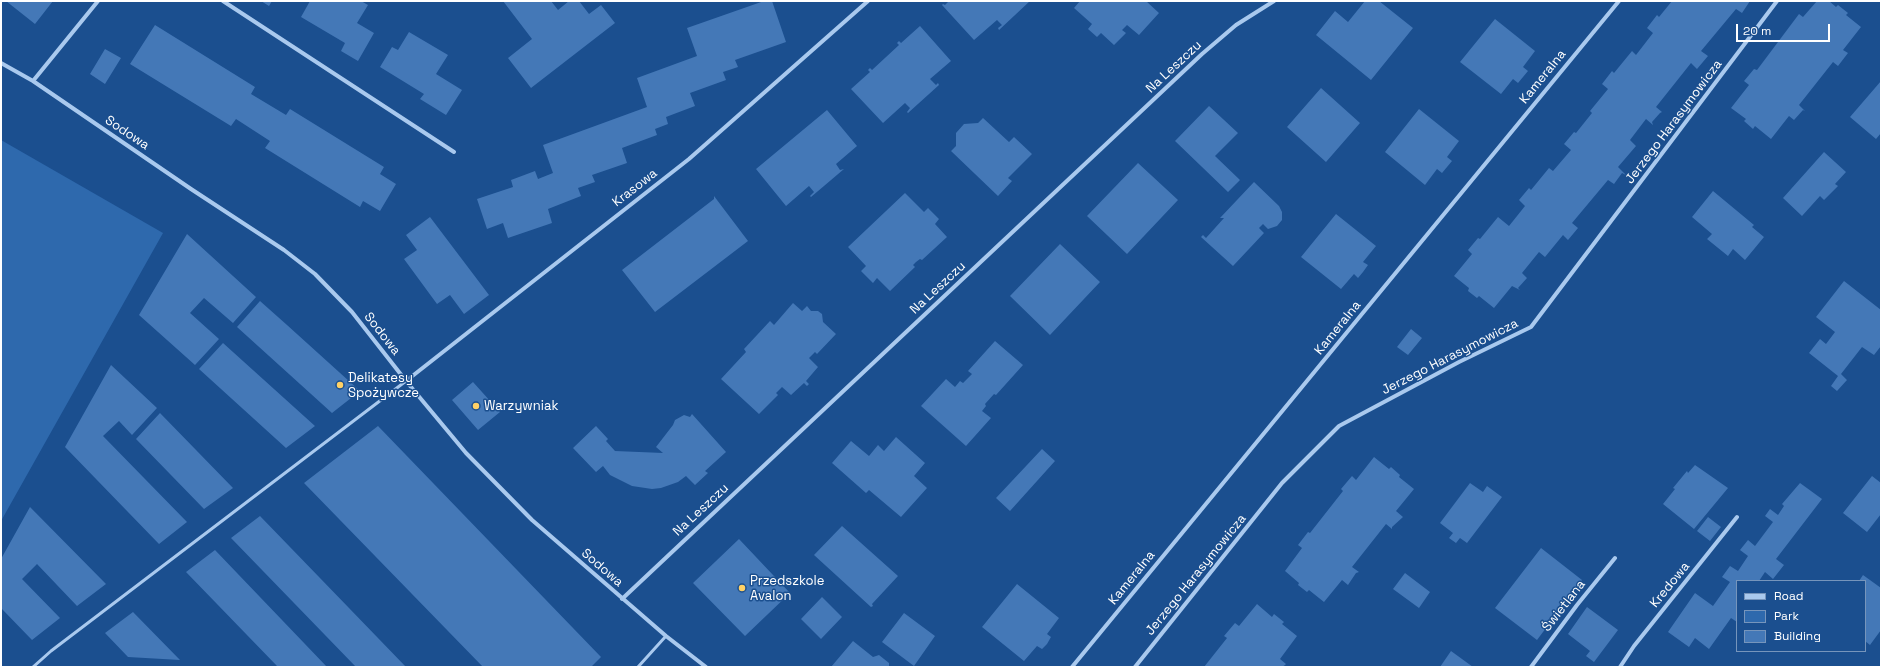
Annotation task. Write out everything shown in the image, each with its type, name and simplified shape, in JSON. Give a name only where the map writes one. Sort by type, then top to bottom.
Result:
[{"type":"street","points":[[33,81],[98,1]]},
{"type":"street","points":[[223,1],[454,152]]},
{"type":"street","name":"Krasowa","points":[[406,381],[689,159],[868,1]]},
{"type":"street","name":"Na Leszczu","points":[[622,598],[1202,54],[1236,25],[1274,1]]},
{"type":"street","name":"Kameralna","points":[[1072,667],[1619,1]]},
{"type":"street","name":"Jerzego Harasymowicza","points":[[1135,667],[1282,483],[1339,426],[1459,362],[1531,327],[1777,1]]},
{"type":"street","name":"Sodowa","points":[[1,63],[33,81],[191,190],[284,250],[315,274],[352,312],[406,381],[466,453],[532,520],[666,636],[706,667]]},
{"type":"street","name":"Kredowa","points":[[1620,667],[1634,646],[1737,517]]},
{"type":"street","name":"Świetlana","points":[[1530,667],[1615,558]]},
{"type":"lane","points":[[33,667],[51,651],[406,381]]},
{"type":"lane","points":[[638,667],[666,636]]},
{"type":"green space","points":[[1,140],[163,233],[1,521]]},
{"type":"building","points":[[6,1],[53,1],[35,24]]},
{"type":"building","points":[[261,1],[272,1],[269,6]]},
{"type":"building","points":[[310,1],[361,1],[368,5],[357,23],[374,33],[358,61],[341,51],[345,43],[301,17]]},
{"type":"building","points":[[503,1],[551,1],[558,10],[569,1],[579,1],[589,14],[601,5],[615,23],[531,88],[508,58],[532,39]]},
{"type":"building","points":[[764,1],[772,1],[786,42],[735,60],[738,67],[723,72],[726,80],[690,93],[695,106],[666,117],[668,124],[655,129],[657,135],[622,148],[627,163],[592,175],[595,182],[578,188],[581,196],[548,209],[552,223],[508,238],[503,223],[487,229],[477,199],[513,187],[511,180],[535,171],[538,179],[553,173],[543,145],[647,107],[637,78],[697,56],[687,28]]},
{"type":"building","points":[[949,1],[1030,1],[999,30],[998,28],[1002,25],[997,20],[974,40],[942,5],[945,5]]},
{"type":"building","points":[[1080,1],[1146,1],[1159,13],[1139,35],[1127,25],[1122,30],[1126,33],[1114,45],[1101,33],[1097,37],[1088,29],[1092,24],[1074,8]]},
{"type":"building","points":[[1365,1],[1379,1],[1413,28],[1371,80],[1316,35],[1335,11],[1348,22]]},
{"type":"building","points":[[1672,1],[1750,1],[1742,13],[1736,9],[1701,51],[1708,56],[1697,69],[1691,63],[1656,107],[1662,112],[1652,122],[1653,125],[1646,119],[1630,140],[1636,146],[1618,167],[1626,175],[1622,173],[1614,184],[1608,180],[1572,223],[1578,228],[1568,240],[1563,235],[1545,257],[1539,252],[1522,273],[1527,278],[1518,288],[1520,290],[1512,286],[1494,308],[1479,296],[1477,298],[1468,291],[1469,288],[1454,276],[1472,254],[1468,250],[1478,238],[1480,239],[1498,217],[1509,226],[1525,206],[1519,200],[1529,188],[1531,190],[1549,168],[1553,171],[1571,150],[1564,144],[1574,132],[1576,133],[1592,113],[1590,111],[1608,89],[1602,84],[1612,71],[1614,73],[1632,51],[1636,55],[1653,33],[1647,28],[1657,15],[1659,17]]},
{"type":"building","points":[[1817,1],[1829,1],[1836,7],[1838,5],[1848,13],[1846,15],[1861,27],[1843,50],[1848,53],[1838,66],[1833,62],[1799,105],[1805,111],[1803,110],[1794,120],[1789,116],[1771,139],[1755,126],[1753,129],[1744,121],[1746,119],[1731,108],[1749,85],[1744,81],[1754,69],[1757,70],[1799,14],[1803,17]]},
{"type":"building","points":[[1495,19],[1535,51],[1523,67],[1528,71],[1518,83],[1513,79],[1501,94],[1460,62]]},
{"type":"building","points":[[155,25],[255,87],[251,94],[286,115],[290,109],[384,167],[380,174],[396,184],[380,211],[363,201],[360,207],[265,148],[270,141],[236,119],[231,126],[130,64]]},
{"type":"building","points":[[920,26],[951,61],[930,79],[936,85],[938,83],[939,85],[908,113],[907,112],[910,108],[905,103],[883,123],[851,89],[870,72],[868,70],[870,68],[872,70],[899,45],[897,43],[899,41],[901,43]]},
{"type":"building","points":[[409,32],[448,55],[436,74],[462,90],[446,115],[420,99],[424,94],[380,67],[392,47],[398,50]]},
{"type":"building","points":[[105,49],[121,58],[105,84],[90,74]]},
{"type":"building","points":[[1881,81],[1881,133],[1876,139],[1850,117]]},
{"type":"building","points":[[1321,88],[1360,123],[1326,162],[1287,127]]},
{"type":"building","points":[[1209,106],[1238,133],[1215,156],[1240,180],[1228,192],[1175,141]]},
{"type":"building","points":[[1419,109],[1459,141],[1447,157],[1452,161],[1442,173],[1437,169],[1425,185],[1385,152]]},
{"type":"building","points":[[827,110],[857,146],[836,164],[840,170],[844,169],[811,197],[810,196],[814,192],[809,186],[786,206],[756,169]]},
{"type":"building","points":[[983,118],[1009,142],[1014,137],[1032,154],[1008,178],[1012,181],[998,196],[951,151],[956,146],[956,133],[964,124],[978,123]]},
{"type":"building","points":[[1824,152],[1846,172],[1835,184],[1838,186],[1824,200],[1820,196],[1802,216],[1783,198]]},
{"type":"building","points":[[1138,163],[1178,200],[1127,254],[1087,216]]},
{"type":"building","points":[[1254,182],[1279,206],[1282,212],[1282,220],[1277,226],[1268,229],[1263,224],[1259,228],[1264,233],[1233,266],[1201,237],[1203,235],[1206,238],[1224,218],[1220,218]]},
{"type":"building","points":[[1713,191],[1754,225],[1752,227],[1764,237],[1745,260],[1733,249],[1728,256],[1707,239],[1712,234],[1692,217]]},
{"type":"building","points":[[905,193],[924,212],[928,208],[939,219],[935,224],[947,237],[922,260],[920,259],[916,262],[913,265],[915,267],[890,291],[877,278],[873,283],[861,271],[866,266],[848,247]]},
{"type":"building","points":[[714,196],[748,241],[655,312],[622,270],[714,199]]},
{"type":"building","points":[[1336,214],[1376,246],[1363,262],[1368,265],[1363,272],[1358,278],[1354,274],[1341,289],[1301,257]]},
{"type":"building","points":[[430,217],[489,295],[464,314],[450,295],[437,304],[404,259],[417,250],[406,235]]},
{"type":"building","points":[[187,234],[256,297],[233,323],[204,298],[190,313],[219,339],[195,365],[139,315]]},
{"type":"building","points":[[1060,244],[1100,282],[1050,335],[1010,296]]},
{"type":"building","points":[[1844,281],[1881,310],[1881,346],[1874,355],[1862,347],[1841,374],[1847,380],[1837,391],[1831,386],[1838,376],[1809,353],[1820,339],[1826,344],[1835,332],[1816,317]]},
{"type":"building","points":[[260,301],[360,391],[332,413],[237,327]]},
{"type":"building","points":[[793,303],[802,311],[807,306],[811,311],[818,311],[822,314],[823,322],[836,334],[817,354],[815,352],[809,358],[818,367],[806,381],[809,384],[807,386],[804,383],[791,395],[782,387],[776,393],[778,395],[759,414],[721,379],[746,352],[744,349],[770,321],[774,325]]},
{"type":"building","points":[[1411,329],[1422,338],[1408,355],[1397,347]]},
{"type":"building","points":[[995,341],[1023,365],[996,395],[994,394],[985,404],[986,406],[982,411],[991,418],[966,446],[921,406],[946,379],[955,387],[960,381],[963,383],[972,374],[968,371]]},
{"type":"building","points":[[223,343],[315,426],[286,448],[199,369]]},
{"type":"building","points":[[111,365],[157,408],[132,435],[119,421],[103,436],[187,522],[159,544],[65,447]]},
{"type":"building","name":"Warzywniak","points":[[473,382],[500,412],[478,430],[452,400]]},
{"type":"building","points":[[160,413],[233,488],[204,509],[136,439]]},
{"type":"building","points":[[692,414],[726,452],[705,471],[708,473],[695,485],[686,476],[678,482],[661,488],[652,489],[632,486],[610,475],[603,466],[596,472],[573,448],[596,426],[608,439],[606,441],[615,451],[663,453],[656,447],[673,425],[675,420],[684,415],[690,417]]},
{"type":"building","points":[[378,426],[601,657],[591,667],[483,667],[304,483]]},
{"type":"building","points":[[896,437],[925,463],[914,476],[927,488],[901,517],[869,490],[866,493],[832,463],[851,441],[869,456],[878,445],[884,451]]},
{"type":"building","points":[[1042,449],[1055,461],[1010,511],[996,498]]},
{"type":"building","points":[[1374,457],[1389,469],[1391,467],[1400,475],[1399,477],[1414,489],[1396,511],[1403,517],[1392,527],[1392,529],[1386,524],[1352,567],[1359,572],[1356,573],[1348,585],[1342,580],[1324,602],[1309,590],[1307,592],[1298,585],[1299,583],[1285,571],[1302,548],[1298,545],[1308,532],[1310,533],[1343,491],[1341,489],[1352,476],[1356,480]]},
{"type":"building","points":[[1695,465],[1728,488],[1694,529],[1663,504],[1675,489],[1673,488],[1687,471],[1688,473]]},
{"type":"building","points":[[1872,476],[1881,483],[1881,514],[1867,532],[1843,513]]},
{"type":"building","points":[[1470,483],[1483,492],[1487,486],[1502,497],[1467,543],[1460,538],[1456,543],[1449,538],[1453,533],[1440,523]]},
{"type":"building","points":[[1800,483],[1822,499],[1776,559],[1784,565],[1773,579],[1765,572],[1760,580],[1736,580],[1736,621],[1731,618],[1709,649],[1695,638],[1689,647],[1668,632],[1695,593],[1713,606],[1730,582],[1722,577],[1730,566],[1738,571],[1748,556],[1740,550],[1748,540],[1755,546],[1773,522],[1765,516],[1770,509],[1778,515],[1784,506],[1782,504]]},
{"type":"building","points":[[30,507],[106,584],[77,606],[37,564],[22,579],[60,618],[32,640],[1,608],[1,559]]},
{"type":"building","points":[[260,516],[406,667],[356,667],[231,538]]},
{"type":"building","points":[[1708,517],[1721,527],[1710,541],[1697,531]]},
{"type":"building","points":[[842,526],[898,576],[872,604],[873,606],[871,607],[814,555]]},
{"type":"building","name":"Przedszkole Avalon","points":[[739,539],[790,593],[745,636],[693,583]]},
{"type":"building","points":[[1541,548],[1582,580],[1537,640],[1495,608]]},
{"type":"building","points":[[215,550],[327,667],[277,666],[186,572]]},
{"type":"building","points":[[1405,573],[1430,592],[1419,608],[1393,589]]},
{"type":"building","points":[[1863,575],[1881,588],[1881,630],[1870,645],[1866,642],[1866,580],[1860,580]]},
{"type":"building","points":[[1017,584],[1059,618],[1047,634],[1051,637],[1047,644],[1042,649],[1037,646],[1024,661],[982,627]]},
{"type":"building","points":[[822,597],[842,617],[821,639],[801,619]]},
{"type":"building","points":[[1257,604],[1272,617],[1274,614],[1284,622],[1282,624],[1297,636],[1280,659],[1286,664],[1282,667],[1204,667],[1227,638],[1224,636],[1235,623],[1239,626]]},
{"type":"building","points":[[1587,607],[1618,630],[1594,662],[1586,656],[1590,651],[1568,634]]},
{"type":"building","points":[[133,612],[180,660],[128,657],[105,633]]},
{"type":"building","points":[[904,613],[935,636],[914,666],[882,642]]},
{"type":"building","points":[[853,641],[873,657],[879,655],[889,663],[889,667],[831,667]]},
{"type":"building","points":[[1451,651],[1473,667],[1440,667]]},
{"type":"place","name":"Delikatesy Spożywcze","points":[[340,385]]},
{"type":"place","name":"Warzywniak","points":[[476,406]]},
{"type":"place","name":"Przedszkole Avalon","points":[[742,588]]}]
